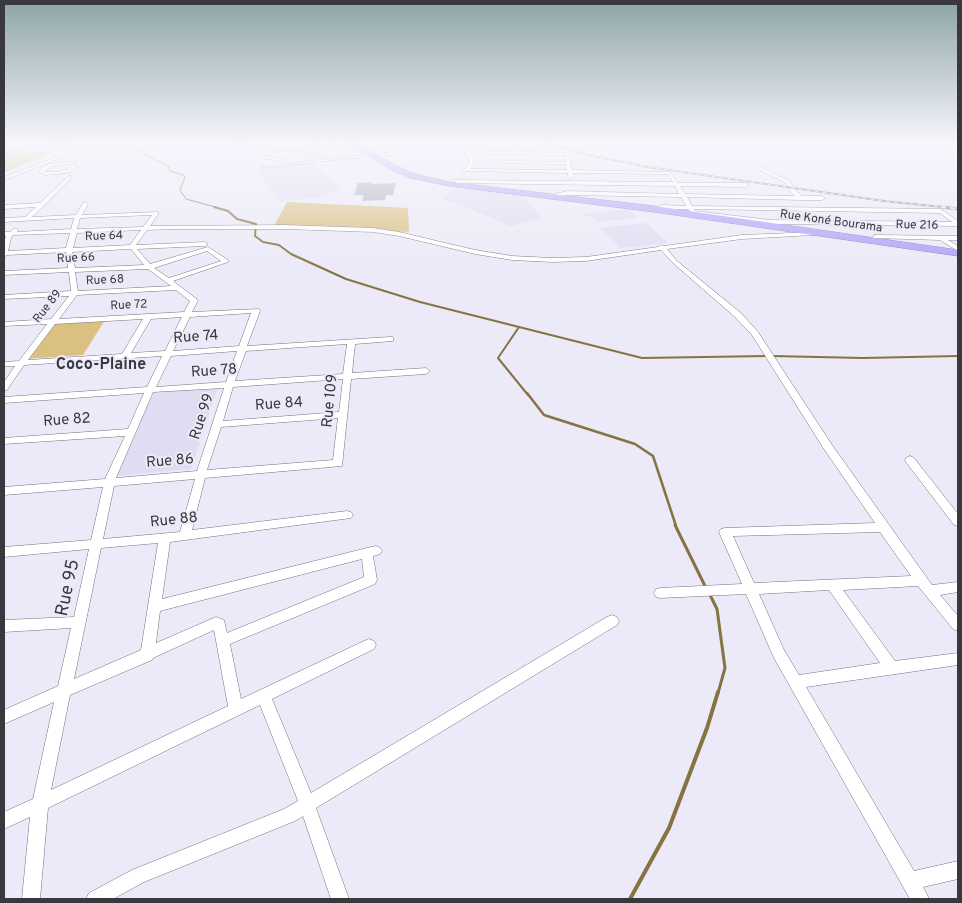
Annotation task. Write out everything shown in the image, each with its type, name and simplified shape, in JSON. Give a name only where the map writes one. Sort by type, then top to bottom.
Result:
[{"type":"highway","name":"Rue Koné Bourama","points":[[473,185],[958,253]]},
{"type":"street","points":[[4,254],[8,237],[62,185]]},
{"type":"street","points":[[567,193],[571,185]]},
{"type":"street","points":[[678,185],[692,210]]},
{"type":"street","points":[[790,185],[832,235]]},
{"type":"street","points":[[550,197],[567,193],[799,196],[822,198]]},
{"type":"street","name":"Rue 89","points":[[4,388],[75,293],[68,250],[78,216],[85,204]]},
{"type":"street","points":[[4,207],[41,206]]},
{"type":"street","points":[[654,209],[940,211],[958,224]]},
{"type":"street","points":[[692,210],[770,222],[958,224]]},
{"type":"street","points":[[4,220],[156,213],[132,247],[149,267],[178,288]]},
{"type":"street","points":[[4,234],[146,228],[260,227],[372,230],[399,234],[475,252],[512,258],[552,260],[586,258],[742,237],[796,233],[832,235]]},
{"type":"street","name":"Rue 216","points":[[875,237],[947,240],[958,238]]},
{"type":"street","points":[[947,240],[958,249]]},
{"type":"street","points":[[914,246],[947,240],[958,243]]},
{"type":"street","name":"Rue 64","points":[[4,254],[205,244]]},
{"type":"street","points":[[661,247],[675,262],[738,315],[755,334],[771,356],[828,447],[926,586],[958,625]]},
{"type":"street","name":"Rue 66","points":[[4,273],[149,267],[208,249],[226,261],[168,281]]},
{"type":"street","name":"Rue 68","points":[[4,297],[178,288]]},
{"type":"street","name":"Rue 95","points":[[31,899],[40,803],[109,482],[150,390],[194,300],[178,288]]},
{"type":"street","name":"Rue 72","points":[[4,324],[256,311]]},
{"type":"street","name":"Rue 99","points":[[185,535],[201,474],[229,385],[256,311]]},
{"type":"street","points":[[125,356],[148,316]]},
{"type":"street","name":"Rue 74","points":[[4,364],[390,339]]},
{"type":"street","name":"Rue 109","points":[[338,463],[350,342]]},
{"type":"street","name":"Rue 78","points":[[4,400],[426,371]]},
{"type":"street","name":"Rue 84","points":[[217,424],[343,415]]},
{"type":"street","name":"Rue 82","points":[[4,441],[132,432]]},
{"type":"street","points":[[910,460],[958,522]]},
{"type":"street","name":"Rue 86","points":[[4,491],[338,463]]},
{"type":"street","name":"Rue 88","points":[[4,552],[165,538],[347,515]]},
{"type":"street","points":[[885,527],[725,532],[779,654],[920,899]]},
{"type":"street","points":[[147,655],[165,538]]},
{"type":"street","points":[[154,607],[372,552],[371,580],[222,641]]},
{"type":"street","points":[[832,585],[892,668]]},
{"type":"street","points":[[660,593],[832,585],[958,586]]},
{"type":"street","points":[[4,626],[80,622]]},
{"type":"street","points":[[95,899],[138,876],[289,815],[612,622]]},
{"type":"street","points":[[4,717],[216,623],[219,624],[236,709]]},
{"type":"street","points":[[4,821],[369,645]]},
{"type":"street","points":[[795,682],[958,659]]},
{"type":"street","points":[[264,696],[307,804],[340,899]]},
{"type":"street","points":[[909,881],[958,870]]},
{"type":"shaded area","points":[[267,185],[337,185],[340,188],[323,197],[279,202]]},
{"type":"shaded area","points":[[457,188],[521,194],[542,218],[511,226],[442,198]]},
{"type":"shaded area","points":[[287,202],[408,208],[409,232],[274,226]]},
{"type":"shaded area","points":[[628,209],[637,218],[597,222],[591,216],[585,217],[582,214]]},
{"type":"shaded area","points":[[646,223],[668,243],[621,248],[600,228]]},
{"type":"shaded area","points":[[105,320],[83,355],[24,359],[51,323]]},
{"type":"shaded area","points":[[218,388],[191,469],[115,476],[154,392]]},
{"type":"building","points":[[357,185],[395,185],[393,195],[386,195],[385,200],[362,201],[364,195],[354,195]]},
{"type":"waterway","points":[[182,185],[180,190],[186,199],[219,208]]},
{"type":"waterway","points":[[214,207],[228,211],[237,219],[256,224],[255,236],[263,242],[279,245],[291,254],[346,279],[420,302],[642,358],[767,356]]},
{"type":"waterway","points":[[519,327],[498,358],[528,395]]},
{"type":"waterway","points":[[772,356],[863,358],[958,356]]},
{"type":"waterway","points":[[527,393],[544,415],[635,444],[653,456],[676,526]]},
{"type":"waterway","points":[[675,525],[706,588]]},
{"type":"waterway","points":[[709,593],[717,609],[725,668],[718,693]]},
{"type":"waterway","points":[[630,899],[669,828],[707,728],[718,692]]},
{"type":"railway","points":[[774,185],[884,201],[952,208]]},
{"type":"railway","points":[[941,207],[958,209]]},
{"type":"district","name":"Coco-Plaine","points":[[101,366]]}]
